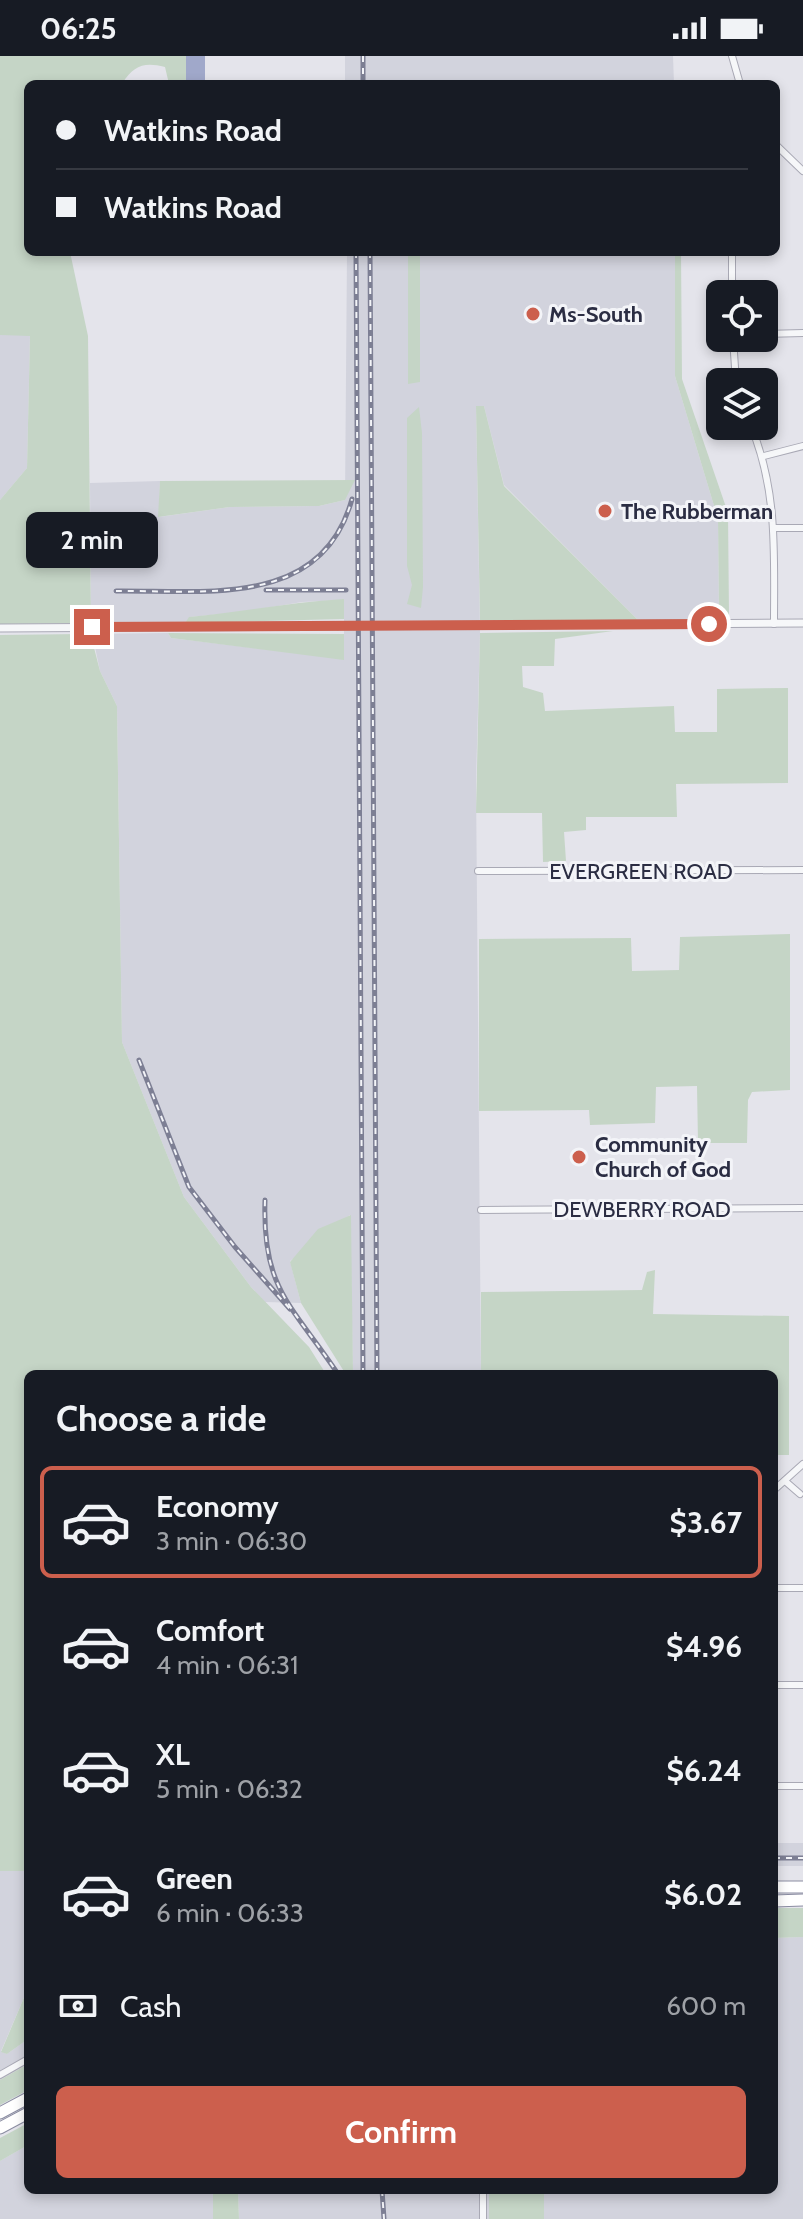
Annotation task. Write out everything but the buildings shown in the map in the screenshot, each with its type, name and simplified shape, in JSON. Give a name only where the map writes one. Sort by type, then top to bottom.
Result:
[{"type":"highway","points":[[778,1887],[803,1887]]},
{"type":"highway","points":[[778,1901],[803,1900]]},
{"type":"highway","points":[[0,2113],[24,2100]]},
{"type":"highway","points":[[0,2128],[24,2115]]},
{"type":"street","points":[[732,56],[739,80]]},
{"type":"street","points":[[780,149],[803,171]]},
{"type":"street","points":[[732,256],[732,280]]},
{"type":"street","points":[[778,334],[803,333]]},
{"type":"street","points":[[757,440],[764,456],[771,492],[774,624]]},
{"type":"street","points":[[764,456],[803,446]]},
{"type":"street","points":[[774,528],[803,528]]},
{"type":"street","points":[[0,628],[803,623]]},
{"type":"street","name":"EVERGREEN ROAD","points":[[478,871],[803,870]]},
{"type":"street","name":"DEWBERRY ROAD","points":[[481,1210],[803,1208]]},
{"type":"street","points":[[778,1487],[803,1464]]},
{"type":"street","points":[[785,1481],[800,1494]]},
{"type":"street","points":[[778,1588],[803,1588]]},
{"type":"street","points":[[778,1685],[803,1685]]},
{"type":"street","points":[[778,1786],[803,1786]]},
{"type":"street","points":[[0,2075],[24,2061]]},
{"type":"street","points":[[483,2194],[483,2219]]},
{"type":"shaded area","points":[[345,56],[673,56],[674,80],[345,80]]},
{"type":"shaded area","points":[[347,256],[675,256],[675,376],[718,519],[719,620],[638,620],[504,485],[484,406],[476,406],[480,633],[476,782],[481,1370],[353,1370],[350,1215],[290,1261],[301,1303],[265,1302],[184,1197],[122,1042],[117,706],[100,671],[92,640],[81,634],[168,633],[171,638],[344,659],[344,600],[302,602],[190,617],[185,623],[91,623],[90,483],[160,481],[159,517],[230,507],[319,506],[345,500]]},
{"type":"shaded area","points":[[0,335],[30,335],[27,468],[0,500]]},
{"type":"shaded area","points":[[778,1843],[803,1843],[803,1866],[778,1866]]},
{"type":"shaded area","points":[[0,1871],[24,1871],[24,1997],[1,2051],[7,2054],[24,2042],[24,2066],[0,2080]]},
{"type":"shaded area","points":[[803,1937],[803,2219],[544,2219],[544,2194],[778,2194],[778,1938]]},
{"type":"shaded area","points":[[24,2147],[24,2194],[213,2194],[213,2219],[0,2219],[0,2161]]},
{"type":"shaded area","points":[[238,2194],[489,2194],[489,2219],[239,2219]]},
{"type":"green space","points":[[0,56],[186,56],[186,80],[168,80],[165,67],[151,65],[140,66],[125,80],[24,80],[24,256],[71,256],[88,336],[91,623],[0,624],[0,500],[27,468],[30,336],[0,335]]},
{"type":"green space","points":[[408,256],[420,256],[420,382],[408,384]]},
{"type":"green space","points":[[675,256],[681,256],[682,379],[728,513],[729,616],[719,615],[718,519],[675,376]]},
{"type":"green space","points":[[476,406],[484,406],[504,486],[638,620],[480,620]]},
{"type":"green space","points":[[419,407],[422,433],[421,608],[407,604],[412,585],[407,566],[407,418]]},
{"type":"green space","points":[[355,480],[345,500],[319,506],[230,507],[158,517],[160,481]]},
{"type":"green space","points":[[344,599],[344,619],[185,623],[189,617]]},
{"type":"green space","points":[[613,631],[555,639],[554,666],[522,666],[523,687],[543,693],[545,711],[674,706],[675,732],[717,732],[717,689],[788,688],[788,783],[676,784],[677,817],[586,817],[586,830],[564,832],[566,861],[543,862],[542,813],[476,813],[480,633]]},
{"type":"green space","points":[[168,633],[344,634],[344,660],[171,638]]},
{"type":"green space","points":[[81,634],[92,640],[100,671],[117,706],[122,1042],[184,1197],[251,1287],[309,1347],[323,1370],[24,1370],[24,1871],[0,1871],[0,635]]},
{"type":"green space","points":[[790,934],[790,1090],[752,1092],[748,1100],[747,1143],[698,1143],[697,1086],[656,1087],[655,1123],[590,1125],[589,1110],[479,1111],[479,939],[631,938],[632,971],[679,970],[680,937]]},
{"type":"green space","points":[[351,1215],[353,1370],[343,1370],[301,1303],[290,1262],[318,1229]]},
{"type":"green space","points":[[655,1270],[653,1314],[789,1316],[789,1455],[778,1455],[778,1370],[481,1370],[481,1292],[642,1290],[647,1272]]},
{"type":"green space","points":[[778,1908],[803,1908],[803,1937],[778,1938]]},
{"type":"green space","points":[[24,1997],[24,2042],[7,2054],[1,2052]]},
{"type":"green space","points":[[24,2066],[24,2092],[0,2105],[0,2080]]},
{"type":"green space","points":[[24,2125],[24,2147],[0,2161],[0,2138]]},
{"type":"green space","points":[[213,2194],[238,2194],[239,2219],[213,2219]]},
{"type":"green space","points":[[489,2194],[544,2194],[544,2219],[489,2219]]},
{"type":"water","points":[[186,56],[205,56],[205,80],[186,80]]},
{"type":"railway","points":[[363,56],[363,80]]},
{"type":"railway","points":[[356,256],[363,1370]]},
{"type":"railway","points":[[370,256],[377,1370]]},
{"type":"railway","points":[[116,591],[222,590],[256,586],[288,576],[315,560],[337,534],[352,499]]},
{"type":"railway","points":[[266,590],[346,590]]},
{"type":"railway","points":[[139,1060],[189,1187],[235,1247],[290,1309]]},
{"type":"railway","points":[[265,1200],[265,1230],[275,1276],[283,1295],[335,1370]]},
{"type":"railway","points":[[778,1858],[803,1858]]},
{"type":"railway","points":[[382,2194],[384,2219]]},
{"type":"place","name":"Ms-South","points":[[533,314]]},
{"type":"place","name":"The Rubberman","points":[[605,511]]},
{"type":"place","name":"Community Church of God","points":[[579,1157]]},
{"type":"route","points":[[92,627],[709,624]]}]
